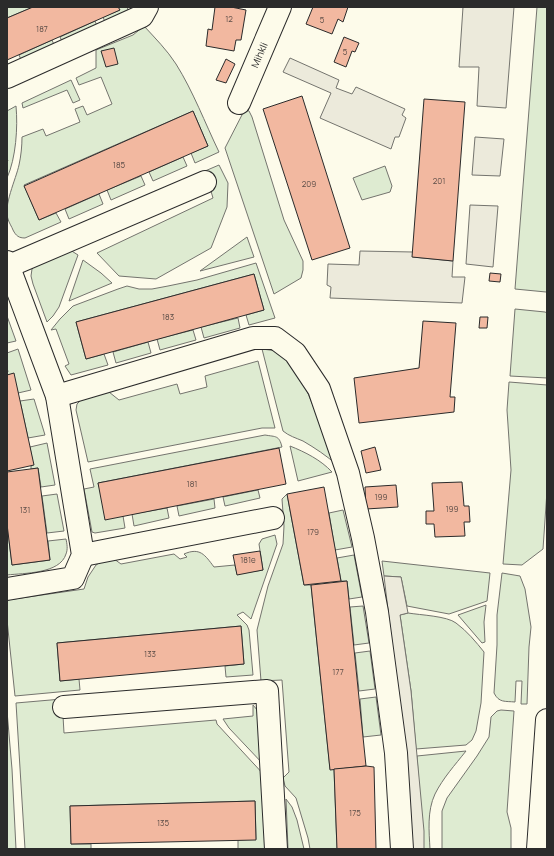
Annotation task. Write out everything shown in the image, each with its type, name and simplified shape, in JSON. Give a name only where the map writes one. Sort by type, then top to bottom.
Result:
[{"type":"street","points":[[7,77],[142,16],[147,7]]},
{"type":"street","name":"Mihkli","points":[[239,103],[280,7]]},
{"type":"street","points":[[7,589],[73,578],[83,555],[57,396],[8,264],[205,182]]},
{"type":"street","points":[[57,396],[254,338],[274,338],[295,353],[318,389],[348,473],[363,538],[377,612],[396,753],[402,849]]},
{"type":"street","points":[[83,555],[273,518]]},
{"type":"street","points":[[64,707],[267,691],[276,849]]},
{"type":"street","points":[[538,849],[547,720]]},
{"type":"green space","points":[[7,7],[33,7],[7,18]]},
{"type":"green space","points":[[118,7],[127,7],[132,20],[109,32],[103,17],[120,10]]},
{"type":"green space","points":[[537,7],[547,7],[546,292],[515,289]]},
{"type":"green space","points":[[95,21],[101,35],[66,50],[60,37]]},
{"type":"green space","points":[[144,26],[165,49],[182,74],[219,152],[195,163],[191,153],[208,146],[193,111],[24,185],[39,220],[56,213],[61,222],[25,238],[21,238],[14,232],[8,219],[7,207],[20,162],[22,137],[43,129],[46,136],[80,122],[75,109],[83,106],[87,115],[112,104],[101,77],[79,85],[76,78],[96,68],[96,50],[133,35]]},
{"type":"green space","points":[[52,40],[58,54],[25,69],[19,55]]},
{"type":"green space","points":[[71,80],[80,100],[73,103],[67,90],[23,108],[22,103]]},
{"type":"green space","points":[[16,106],[16,142],[7,178],[7,111]]},
{"type":"green space","points":[[245,109],[249,111],[252,117],[284,220],[303,261],[301,278],[274,294],[225,148]]},
{"type":"green space","points":[[183,157],[187,166],[153,181],[149,172]]},
{"type":"green space","points":[[219,165],[228,183],[227,207],[211,248],[156,279],[119,276],[97,253],[213,198],[205,171]]},
{"type":"green space","points":[[385,166],[392,186],[390,192],[362,200],[353,178]]},
{"type":"green space","points":[[141,176],[145,185],[111,200],[107,190]]},
{"type":"green space","points":[[99,194],[103,204],[69,219],[65,209]]},
{"type":"green space","points":[[247,237],[254,257],[200,271]]},
{"type":"green space","points":[[67,248],[78,255],[59,307],[47,322],[33,284],[31,276],[32,269],[36,262]]},
{"type":"green space","points":[[83,260],[112,283],[69,301]]},
{"type":"green space","points":[[256,263],[275,318],[249,325],[246,315],[264,310],[254,274],[76,322],[86,359],[104,354],[108,365],[71,375],[65,366],[69,364],[56,329],[51,330],[73,306],[127,286],[139,289],[152,289],[197,280]]},
{"type":"green space","points":[[515,309],[547,313],[547,378],[510,376]]},
{"type":"green space","points":[[7,316],[16,341],[7,343]]},
{"type":"green space","points":[[238,318],[240,328],[204,338],[201,327]]},
{"type":"green space","points":[[193,330],[196,340],[160,350],[157,339]]},
{"type":"green space","points":[[148,342],[151,353],[116,363],[113,352]]},
{"type":"green space","points":[[18,349],[31,390],[18,393],[13,374],[7,375],[7,353]]},
{"type":"green space","points":[[262,349],[277,351],[285,355],[305,386],[337,465],[312,446],[290,436],[283,431]]},
{"type":"green space","points":[[258,361],[275,428],[262,428],[88,462],[76,410],[77,404],[82,399],[109,392],[119,400],[177,384],[180,394],[207,387],[205,376]]},
{"type":"green space","points":[[509,382],[547,385],[547,491],[543,549],[522,565],[503,564],[511,470],[507,410]]},
{"type":"green space","points":[[34,399],[45,435],[28,438],[20,401]]},
{"type":"green space","points":[[265,435],[278,438],[282,447],[98,483],[99,487],[123,516],[125,528],[95,533],[92,532],[84,489],[94,487],[90,469]]},
{"type":"green space","points":[[47,443],[55,485],[41,487],[38,468],[31,469],[31,466],[33,465],[30,447]]},
{"type":"green space","points":[[290,446],[312,457],[332,472],[298,481]]},
{"type":"green space","points":[[258,490],[260,498],[225,506],[223,497]]},
{"type":"green space","points":[[57,494],[64,531],[47,533],[42,496]]},
{"type":"green space","points":[[287,494],[304,585],[311,585],[330,769],[334,769],[337,849],[310,849],[296,798],[285,786],[283,778],[289,772],[282,680],[261,681],[257,630],[268,586],[283,544],[284,526],[282,499]]},
{"type":"green space","points":[[214,499],[215,508],[179,516],[177,506]]},
{"type":"green space","points":[[167,508],[169,518],[134,526],[132,514]]},
{"type":"green space","points":[[343,510],[352,547],[335,550],[329,513]]},
{"type":"green space","points":[[7,524],[12,565],[50,560],[48,541],[66,539],[67,550],[62,561],[49,569],[32,573],[7,575]]},
{"type":"green space","points":[[275,535],[277,544],[251,619],[243,612],[237,615],[247,625],[249,630],[253,675],[226,677],[225,666],[244,664],[241,626],[57,643],[60,681],[79,679],[80,690],[15,696],[7,620],[7,600],[84,589],[88,577],[96,565],[110,556],[121,564],[174,554],[180,559],[187,557],[184,554],[194,551],[202,553],[214,567],[235,565],[237,574],[263,570],[259,544],[262,539]]},
{"type":"green space","points":[[354,555],[362,597],[349,599],[347,581],[341,581],[337,558]]},
{"type":"green space","points":[[382,561],[490,573],[487,601],[449,614],[407,606],[401,577],[384,576]]},
{"type":"green space","points":[[502,573],[520,576],[525,589],[531,627],[527,704],[521,704],[522,681],[516,681],[515,702],[500,700],[494,693],[497,615]]},
{"type":"green space","points":[[486,605],[484,622],[485,642],[482,643],[458,615]]},
{"type":"green space","points":[[363,606],[369,643],[354,645],[350,607]]},
{"type":"green space","points":[[408,613],[440,617],[456,623],[468,633],[484,652],[481,703],[476,731],[472,740],[466,745],[416,749],[411,691],[400,615]]},
{"type":"green space","points":[[370,651],[375,689],[359,691],[355,653]]},
{"type":"green space","points":[[376,697],[381,735],[363,737],[360,699]]},
{"type":"green space","points":[[62,699],[64,733],[216,720],[217,724],[266,777],[267,849],[238,849],[238,840],[256,839],[255,801],[70,806],[71,844],[91,844],[91,849],[25,849],[16,703]]},
{"type":"green space","points":[[253,705],[258,711],[264,765],[229,728],[223,719],[253,716]]},
{"type":"green space","points":[[7,711],[12,769],[16,849],[7,849]]},
{"type":"green space","points":[[497,711],[514,711],[507,812],[511,828],[511,849],[442,849],[442,811],[447,798],[489,737],[491,717]]},
{"type":"green space","points":[[466,751],[445,777],[435,794],[432,801],[430,814],[430,849],[423,849],[417,756]]},
{"type":"green space","points":[[286,799],[292,807],[297,820],[304,849],[288,849]]},
{"type":"shaded area","points":[[463,7],[514,7],[506,108],[477,106],[479,67],[459,67]]},
{"type":"shaded area","points":[[290,58],[339,80],[336,88],[352,94],[356,87],[405,109],[402,115],[406,118],[399,137],[395,137],[391,149],[320,118],[331,93],[283,72]]},
{"type":"shaded area","points":[[475,137],[504,139],[500,176],[472,175]]},
{"type":"shaded area","points":[[470,205],[498,206],[493,267],[466,264]]},
{"type":"shaded area","points":[[360,251],[413,252],[413,257],[453,261],[452,277],[465,277],[462,303],[330,298],[331,287],[327,285],[328,264],[359,265]]},
{"type":"shaded area","points":[[384,576],[401,577],[408,613],[400,615],[411,691],[424,831],[424,849],[411,849],[392,644]]},
{"type":"building","points":[[33,7],[118,7],[120,10],[7,60],[7,18]]},
{"type":"building","points":[[215,7],[231,7],[246,10],[241,40],[236,40],[234,51],[206,46],[208,29],[212,30]]},
{"type":"building","points":[[313,7],[348,7],[343,22],[338,19],[332,34],[306,24]]},
{"type":"building","points":[[344,37],[359,43],[355,52],[352,51],[346,67],[334,62]]},
{"type":"building","points":[[114,48],[118,64],[106,67],[101,51]]},
{"type":"building","points":[[226,59],[235,64],[226,83],[216,80]]},
{"type":"building","points":[[302,96],[350,248],[312,260],[263,109]]},
{"type":"building","points":[[424,99],[465,102],[453,261],[412,257]]},
{"type":"building","points":[[193,111],[208,146],[39,220],[24,186]]},
{"type":"building","points":[[490,273],[501,274],[500,282],[489,281]]},
{"type":"building","points":[[254,274],[264,310],[86,359],[76,322]]},
{"type":"building","points":[[480,317],[488,317],[487,328],[479,328]]},
{"type":"building","points":[[423,321],[456,323],[450,397],[455,397],[454,412],[359,423],[354,378],[419,368]]},
{"type":"building","points":[[14,373],[34,465],[7,471],[7,375]]},
{"type":"building","points":[[375,447],[381,470],[366,473],[361,451]]},
{"type":"building","points":[[279,448],[286,484],[105,520],[98,483]]},
{"type":"building","points":[[38,468],[50,560],[12,565],[7,524],[7,472]]},
{"type":"building","points":[[462,482],[464,506],[469,506],[470,522],[464,522],[465,536],[435,537],[434,524],[426,524],[426,511],[434,511],[432,483]]},
{"type":"building","points":[[396,485],[398,507],[366,509],[365,487]]},
{"type":"building","points":[[324,487],[341,581],[304,585],[287,494]]},
{"type":"building","points":[[260,551],[263,570],[237,575],[233,555]]},
{"type":"building","points":[[347,581],[366,766],[330,770],[311,585]]},
{"type":"building","points":[[241,626],[244,664],[60,681],[57,643]]},
{"type":"building","points":[[366,766],[374,767],[376,849],[337,849],[334,769]]},
{"type":"building","points":[[255,801],[256,840],[71,844],[70,806]]}]
